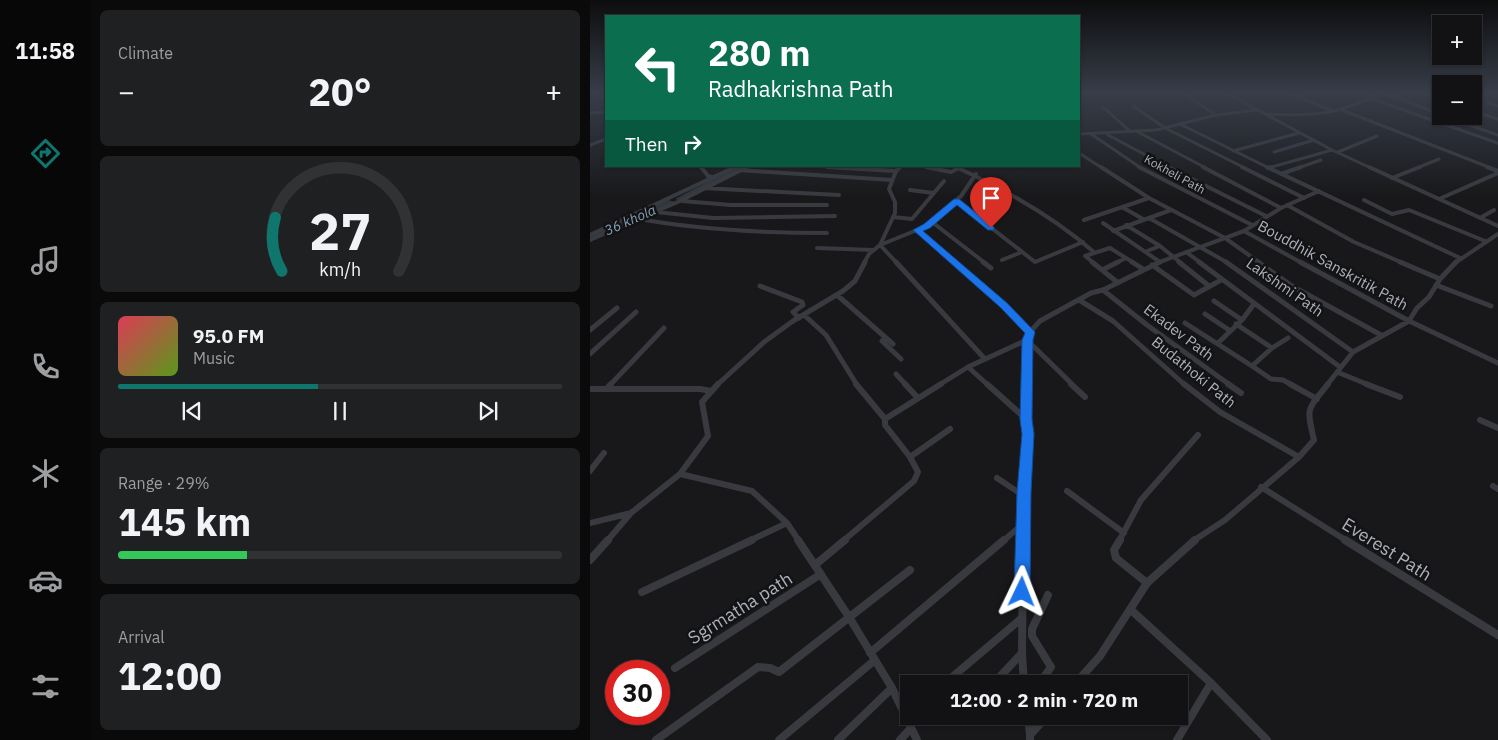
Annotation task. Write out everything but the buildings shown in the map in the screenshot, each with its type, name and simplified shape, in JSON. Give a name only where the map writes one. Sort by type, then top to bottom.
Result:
[{"type":"street","points":[[1126,128],[1131,132]]},
{"type":"street","points":[[1080,134],[1106,134],[1165,128],[1304,198]]},
{"type":"street","points":[[1187,128],[1280,174],[1460,258]]},
{"type":"street","points":[[1289,128],[1332,150],[1498,226]]},
{"type":"street","points":[[1386,128],[1498,172]]},
{"type":"street","points":[[1454,128],[1498,143]]},
{"type":"street","points":[[1476,128],[1498,135]]},
{"type":"street","points":[[1136,131],[1281,208]]},
{"type":"street","points":[[1233,151],[1299,133]]},
{"type":"street","name":"Kokheli Path","points":[[1092,134],[1150,172],[1252,225]]},
{"type":"street","points":[[1106,134],[1209,189],[1266,216]]},
{"type":"street","points":[[1338,152],[1377,136]]},
{"type":"street","points":[[590,145],[605,139]]},
{"type":"street","points":[[1274,152],[1314,140]]},
{"type":"street","points":[[1268,168],[1332,150]]},
{"type":"street","points":[[1080,154],[1149,198],[1225,238],[1292,286],[1381,335]]},
{"type":"street","points":[[1392,178],[1440,159]]},
{"type":"street","points":[[1280,174],[1321,160]]},
{"type":"street","points":[[701,167],[708,176],[712,177]]},
{"type":"street","points":[[841,167],[898,169],[889,190],[895,202],[895,213],[877,247]]},
{"type":"street","points":[[927,167],[951,172],[960,167],[976,174],[1084,242],[1095,253]]},
{"type":"street","points":[[590,240],[680,201],[738,168]]},
{"type":"street","points":[[590,235],[668,200],[696,184],[738,168],[892,180]]},
{"type":"street","points":[[1439,199],[1498,172]]},
{"type":"street","points":[[590,560],[631,513],[680,474],[708,436],[702,402],[711,391],[764,342],[801,316],[837,295],[855,281],[869,254],[877,247],[932,222],[956,201],[976,174]]},
{"type":"street","points":[[893,217],[912,219],[944,182]]},
{"type":"street","points":[[696,184],[703,188],[839,195]]},
{"type":"street","points":[[910,190],[934,194]]},
{"type":"street","points":[[885,419],[917,397],[968,367],[1029,336],[1040,321],[1091,293],[1103,290],[1152,265],[1244,231],[1281,208],[1319,191]]},
{"type":"street","points":[[1084,220],[1149,198]]},
{"type":"street","points":[[668,200],[731,206],[828,204],[824,216]]},
{"type":"street","points":[[1364,200],[1391,214],[1408,210],[1485,241]]},
{"type":"street","points":[[956,201],[1035,262],[1084,242]]},
{"type":"street","points":[[1287,205],[1354,242],[1440,279]]},
{"type":"street","points":[[1122,207],[1143,219]]},
{"type":"street","points":[[1113,231],[1172,210]]},
{"type":"street","points":[[1480,218],[1494,210]]},
{"type":"street","points":[[656,212],[714,218],[835,216]]},
{"type":"street","name":"Lakshmi Path","points":[[1149,218],[1258,283],[1353,352]]},
{"type":"street","points":[[639,219],[676,226],[746,232],[827,233]]},
{"type":"street","points":[[932,222],[992,268]]},
{"type":"street","points":[[1102,223],[1160,262]]},
{"type":"street","points":[[1126,225],[1160,246],[1209,286]]},
{"type":"street","points":[[918,230],[1004,305],[1029,336],[1085,397]]},
{"type":"street","name":"Bouddhik Sanskritik Path","points":[[1244,231],[1372,302],[1498,364]]},
{"type":"street","points":[[1083,675],[1100,656],[1147,583],[1194,540],[1225,520],[1261,487],[1299,457],[1314,440],[1308,415],[1310,407],[1353,352],[1409,321],[1429,297],[1440,279],[1460,258],[1498,234]]},
{"type":"street","points":[[1128,240],[1143,235]]},
{"type":"street","points":[[1147,252],[1160,246]]},
{"type":"street","points":[[817,248],[877,247],[984,358]]},
{"type":"street","points":[[1117,282],[1084,256],[1110,248],[1143,269]]},
{"type":"street","points":[[1002,260],[1022,252]]},
{"type":"street","name":"Lakshmi Path","points":[[1186,252],[1338,370],[1400,397]]},
{"type":"street","points":[[1102,270],[1126,258]]},
{"type":"street","points":[[1152,265],[1194,295],[1221,280]]},
{"type":"street","points":[[1436,285],[1491,306]]},
{"type":"street","points":[[760,286],[802,302],[803,305],[794,312],[826,335],[855,383],[885,419],[885,425],[910,457],[918,472],[914,481],[815,565]]},
{"type":"street","name":"Ekadev Path","points":[[1103,290],[1147,325],[1240,393]]},
{"type":"street","points":[[837,295],[893,344]]},
{"type":"street","name":"Budathoki Path","points":[[1079,300],[1113,322],[1175,377],[1220,412],[1299,457]]},
{"type":"street","points":[[1214,301],[1242,320]]},
{"type":"street","points":[[1218,343],[1229,330],[1242,320],[1254,304]]},
{"type":"street","points":[[590,330],[617,308]]},
{"type":"street","points":[[590,354],[636,312]]},
{"type":"street","points":[[1205,314],[1229,330]]},
{"type":"street","points":[[1185,323],[1271,378],[1283,380],[1319,396]]},
{"type":"street","points":[[1236,324],[1272,348]]},
{"type":"street","points":[[606,389],[664,328]]},
{"type":"street","points":[[1023,675],[1022,618],[1024,496],[1028,434],[1026,419],[1029,336]]},
{"type":"street","points":[[886,338],[882,341],[901,359]]},
{"type":"street","points":[[1252,366],[1272,348],[1288,338]]},
{"type":"street","points":[[968,367],[1026,419]]},
{"type":"street","points":[[896,374],[917,397]]},
{"type":"street","points":[[590,389],[700,389],[711,391]]},
{"type":"street","points":[[1480,420],[1498,428]]},
{"type":"street","points":[[910,457],[950,428]]},
{"type":"street","points":[[1147,583],[1116,558],[1114,550],[1141,500],[1198,435]]},
{"type":"street","points":[[590,471],[604,453]]},
{"type":"street","points":[[680,474],[752,491],[787,523],[849,617],[892,688],[917,740]]},
{"type":"street","points":[[997,478],[1024,496]]},
{"type":"street","name":"Everest Path","points":[[1261,487],[1498,635]]},
{"type":"street","points":[[1068,491],[1124,533]]},
{"type":"street","points":[[590,523],[631,513]]},
{"type":"street","points":[[642,592],[787,523]]},
{"type":"street","points":[[778,740],[1024,523]]},
{"type":"street","points":[[656,740],[758,667],[770,668],[779,672],[910,570]]},
{"type":"street","name":"Sgrmatha path","points":[[675,668],[821,574]]},
{"type":"street","points":[[1045,675],[1051,666],[1032,636],[1032,629],[1048,595]]},
{"type":"street","points":[[1130,608],[1211,683],[1267,740]]},
{"type":"street","points":[[955,675],[1022,618]]},
{"type":"street","points":[[1001,675],[1022,653]]},
{"type":"street","points":[[1176,740],[1211,683]]},
{"type":"street","points":[[838,740],[892,688]]},
{"type":"street","points":[[1030,737],[1039,725]]},
{"type":"street","points":[[900,740],[911,728]]},
{"type":"waterway","name":"36 khola","points":[[679,199],[741,167]]},
{"type":"waterway","name":"36 khola","points":[[590,238],[671,202]]},
{"type":"route","points":[[991,228],[956,201],[927,226],[918,230],[1004,305],[1030,332],[1027,340],[1028,388],[1026,419],[1028,434],[1024,492],[1022,592]]}]
